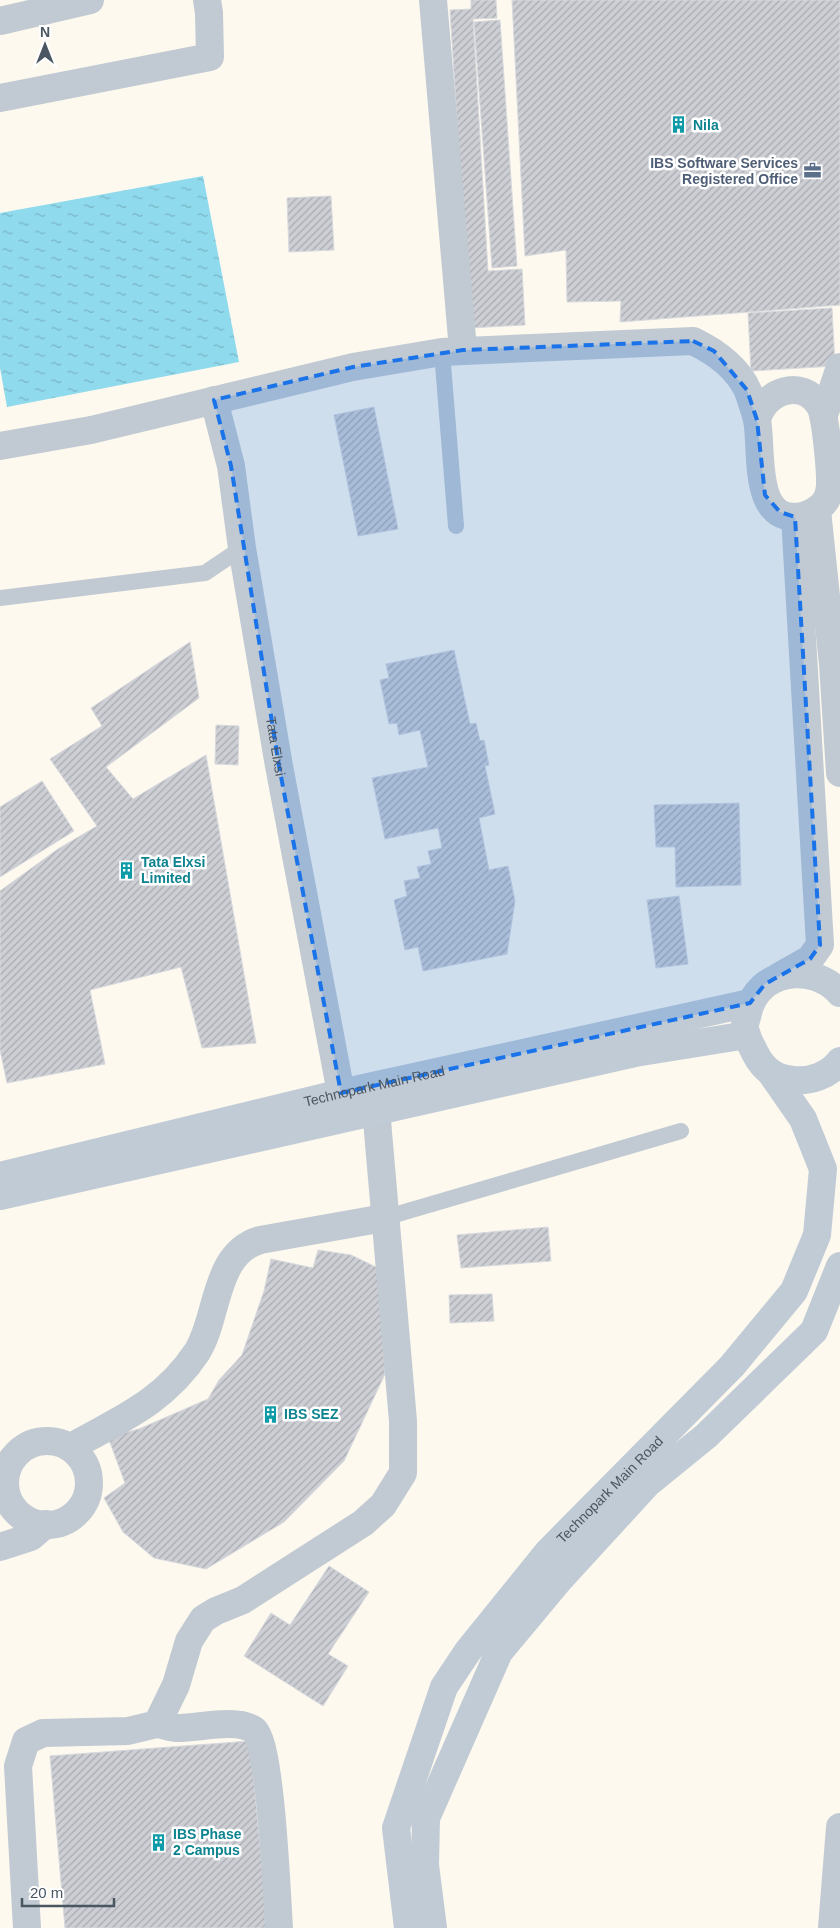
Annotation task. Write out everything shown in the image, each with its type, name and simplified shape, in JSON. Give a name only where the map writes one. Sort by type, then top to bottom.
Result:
[{"type":"street","points":[[0,21],[90,0]]},
{"type":"street","points":[[0,98],[210,57],[207,0]]},
{"type":"street","points":[[433,0],[452,351]]},
{"type":"street","points":[[0,446],[91,430],[354,368],[452,351],[693,341],[714,351],[730,365],[747,390],[757,420],[765,495],[768,502],[780,512],[806,513],[823,505],[830,491],[824,415],[840,367]]},
{"type":"street","points":[[757,420],[763,404],[769,398],[784,390],[801,391],[809,395],[816,400],[824,415]]},
{"type":"street","name":"Tata Elxsi","points":[[214,400],[231,466],[242,548],[279,766],[341,1093]]},
{"type":"street","points":[[806,513],[833,664],[840,773]]},
{"type":"street","points":[[0,1196],[634,1053],[747,1035],[745,1028],[750,1003],[765,984],[810,959],[820,945],[806,513]]},
{"type":"street","points":[[780,976],[793,973],[808,974],[838,987]]},
{"type":"street","name":"Technopark Main Road","points":[[0,1176],[341,1093],[750,1003]]},
{"type":"street","name":"Technopark Main Road","points":[[408,1928],[396,1828],[444,1687],[468,1651],[548,1552],[732,1366],[794,1291],[817,1235],[823,1169],[804,1119],[772,1073],[761,1066],[747,1035]]},
{"type":"street","points":[[772,1073],[785,1079],[814,1078],[839,1064]]},
{"type":"street","points":[[157,1724],[176,1685],[189,1641],[203,1619],[216,1611],[243,1600],[363,1523],[383,1505],[403,1473],[403,1421],[376,1110]]},
{"type":"street","points":[[71,1447],[152,1402],[172,1383],[198,1350],[222,1280],[229,1265],[243,1247],[260,1240],[384,1218]]},
{"type":"street","name":"Technopark Main Road","points":[[433,1928],[424,1865],[426,1818],[499,1652],[560,1580],[647,1484],[706,1436],[814,1331],[840,1266]]},
{"type":"street","points":[[47,1440],[71,1447],[83,1459],[88,1471],[90,1485],[87,1499],[79,1511],[67,1520],[46,1524],[24,1519],[8,1499],[5,1485],[8,1454],[33,1443],[47,1440]]},
{"type":"street","points":[[0,1547],[31,1537],[46,1524]]},
{"type":"street","points":[[27,1928],[18,1766],[26,1741],[43,1733],[128,1731],[157,1724],[177,1728],[215,1725],[244,1726],[255,1730],[261,1739],[270,1783],[280,1928]]},
{"type":"street","points":[[832,1928],[840,1827]]},
{"type":"lane","points":[[452,351],[456,526]]},
{"type":"lane","points":[[0,598],[205,573],[242,548]]},
{"type":"lane","points":[[384,1218],[681,1131]]},
{"type":"highlighted area","points":[[693,341],[714,351],[747,390],[757,420],[765,495],[780,512],[795,517],[820,945],[810,959],[765,984],[750,1003],[341,1093],[279,766],[231,466],[214,400],[353,367],[463,350]]},
{"type":"shaded area","points":[[0,0],[840,0],[840,1928],[0,1928]]},
{"type":"water","points":[[203,176],[239,362],[7,407],[0,368],[0,213]]},
{"type":"building","points":[[471,0],[496,0],[497,18],[473,19],[488,271],[522,269],[525,325],[470,328],[450,10],[471,9]]},
{"type":"building","name":"Nila","points":[[512,0],[840,0],[840,305],[620,322],[621,301],[567,302],[566,250],[525,256]]},
{"type":"building","points":[[500,20],[517,266],[492,268],[474,22]]},
{"type":"building","points":[[331,196],[334,250],[289,252],[287,198]]},
{"type":"building","points":[[832,308],[835,366],[751,371],[748,313]]},
{"type":"building","points":[[374,407],[398,529],[358,536],[334,415]]},
{"type":"building","name":"Tata Elxsi Limited","points":[[190,642],[199,698],[106,767],[133,799],[206,755],[256,1043],[202,1048],[181,967],[90,990],[105,1064],[7,1083],[0,1050],[0,891],[58,849],[97,826],[50,759],[102,726],[91,708]]},
{"type":"building","points":[[454,650],[470,724],[476,723],[480,741],[484,740],[489,765],[485,766],[495,814],[479,818],[489,870],[508,866],[515,901],[507,954],[423,971],[418,947],[405,950],[394,900],[407,896],[404,881],[420,878],[417,867],[431,864],[428,851],[442,848],[438,828],[385,839],[372,778],[428,767],[420,730],[399,735],[397,723],[389,724],[380,680],[389,678],[386,664]]},
{"type":"building","points":[[216,725],[239,726],[238,765],[215,764]]},
{"type":"building","points":[[42,781],[74,831],[0,877],[0,807]]},
{"type":"building","points":[[739,803],[741,885],[676,887],[675,847],[656,847],[654,805]]},
{"type":"building","points":[[679,896],[688,964],[656,968],[647,900]]},
{"type":"building","points":[[548,1227],[551,1261],[461,1268],[457,1235]]},
{"type":"building","name":"IBS SEZ","points":[[318,1250],[351,1255],[378,1268],[385,1374],[344,1461],[284,1522],[206,1569],[154,1558],[123,1532],[104,1498],[125,1483],[108,1437],[139,1429],[208,1399],[219,1380],[242,1355],[264,1291],[271,1259],[313,1268]]},
{"type":"building","points":[[492,1294],[494,1321],[450,1323],[449,1295]]},
{"type":"building","points":[[329,1566],[369,1592],[328,1654],[348,1666],[323,1706],[244,1656],[271,1613],[290,1625]]},
{"type":"building","name":"IBS Phase 2 Campus","points":[[250,1741],[268,1928],[65,1928],[50,1756]]},
{"type":"place","name":"Nila","points":[[679,125]]},
{"type":"place","name":"IBS Software Services Registered Office","points":[[812,171]]},
{"type":"place","name":"Tata Elxsi Limited","points":[[127,870]]},
{"type":"place","name":"IBS SEZ","points":[[270,1414]]},
{"type":"place","name":"IBS Phase 2 Campus","points":[[159,1842]]}]
